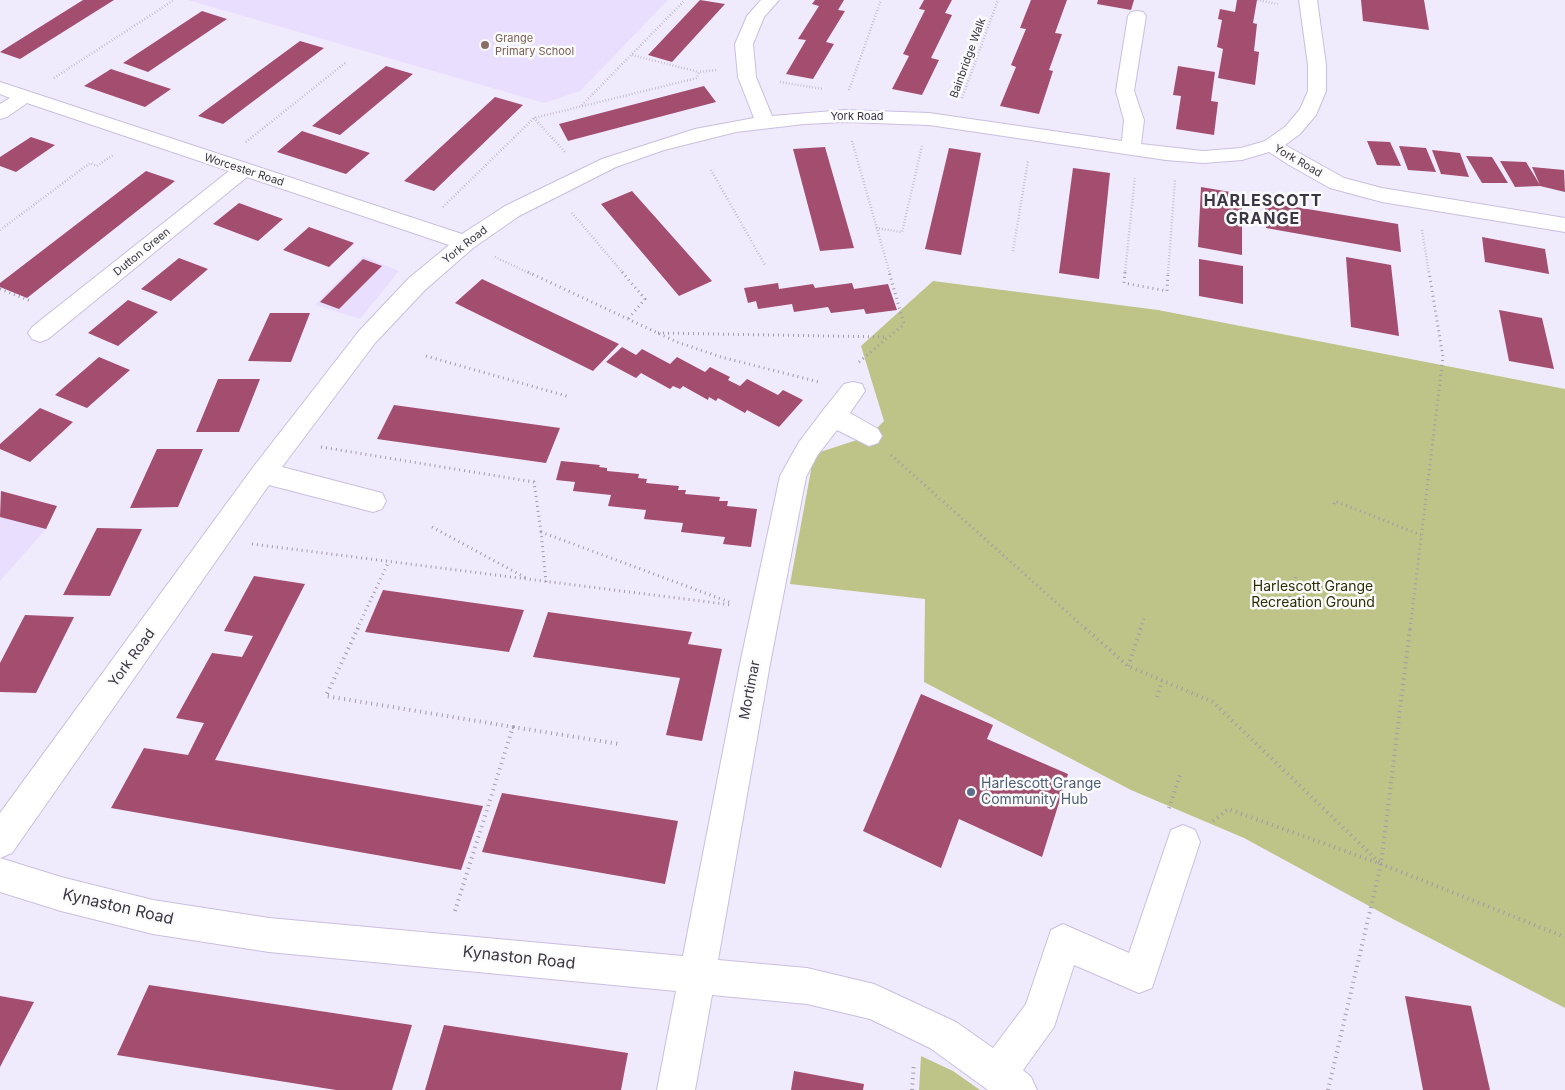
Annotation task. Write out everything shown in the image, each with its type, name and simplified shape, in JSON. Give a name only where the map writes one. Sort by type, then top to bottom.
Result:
[{"type":"street","points":[[765,122],[747,76],[744,44],[756,16],[770,0]]},
{"type":"street","points":[[1272,144],[1293,130],[1309,112],[1317,92],[1317,65],[1308,0]]},
{"type":"street","points":[[1134,149],[1134,120],[1125,91],[1137,16]]},
{"type":"street","name":"Worcester Road","points":[[0,88],[465,242]]},
{"type":"street","points":[[0,113],[24,97]]},
{"type":"street","name":"York Road","points":[[0,841],[217,540],[263,473],[367,336],[417,284],[465,242],[512,211],[609,163],[702,133],[765,122],[845,116],[929,119],[1176,155],[1203,157],[1242,154],[1272,144],[1337,183],[1382,196],[1565,225]]},
{"type":"street","name":"Dutton Green","points":[[40,333],[243,170]]},
{"type":"street","name":"Mortimar","points":[[676,1090],[696,975],[789,491],[793,476],[808,449],[833,416],[842,388]]},
{"type":"street","points":[[833,416],[869,436]]},
{"type":"street","points":[[263,473],[373,501]]},
{"type":"street","points":[[1008,1082],[1041,1014],[1063,942],[1138,975],[1183,842]]},
{"type":"street","name":"Kynaston Road","points":[[0,875],[61,894],[153,916],[269,935],[807,986],[874,1002],[943,1035],[1008,1082]]},
{"type":"path","points":[[24,97],[174,0]]},
{"type":"path","points":[[582,106],[685,0]]},
{"type":"path","points":[[848,93],[881,0]]},
{"type":"path","name":"Bainbridge Walk","points":[[954,122],[998,0]]},
{"type":"path","points":[[632,55],[699,72],[746,66]]},
{"type":"path","points":[[220,162],[345,63]]},
{"type":"path","points":[[421,228],[534,118],[697,78],[699,72]]},
{"type":"path","points":[[465,242],[678,342],[721,357],[842,388],[888,337],[904,324],[845,116]]},
{"type":"path","points":[[534,118],[565,152]]},
{"type":"path","points":[[876,228],[902,232],[929,119]]},
{"type":"path","points":[[1013,251],[1033,133]]},
{"type":"path","points":[[0,230],[90,163],[97,166],[140,135]]},
{"type":"path","points":[[1134,149],[1124,283],[1167,291],[1176,155]]},
{"type":"path","points":[[711,170],[765,265]]},
{"type":"path","points":[[552,190],[645,299],[628,319]]},
{"type":"path","points":[[1328,1090],[1381,864],[1443,357],[1418,201]]},
{"type":"path","points":[[657,333],[888,337]]},
{"type":"path","points":[[426,356],[570,397]]},
{"type":"path","points":[[869,436],[1128,666],[1213,702],[1381,864]]},
{"type":"path","points":[[288,441],[534,482],[546,582]]},
{"type":"path","points":[[1334,504],[1335,501],[1421,534]]},
{"type":"path","points":[[432,527],[528,579]]},
{"type":"path","points":[[217,540],[739,606],[541,532]]},
{"type":"path","points":[[389,562],[326,696],[619,744]]},
{"type":"path","points":[[1288,602],[1296,576]]},
{"type":"path","points":[[1128,666],[1144,618]]},
{"type":"path","points":[[1158,697],[1162,680]]},
{"type":"path","points":[[442,950],[513,727]]},
{"type":"path","points":[[1183,842],[1228,809],[1381,864],[1565,936]]},
{"type":"shaded area","name":"Grange Primary School","points":[[188,0],[668,0],[580,91],[544,103]]},
{"type":"shaded area","points":[[363,256],[399,271],[360,319],[315,305]]},
{"type":"shaded area","points":[[0,491],[57,506],[46,529],[0,581]]},
{"type":"green space","name":"Harlescott Grange Recreation Ground","points":[[933,281],[1158,310],[1565,389],[1565,1008],[1393,919],[1244,838],[1131,790],[924,682],[925,599],[790,584],[814,454],[869,436],[884,421],[861,346]]},
{"type":"green space","points":[[921,1056],[953,1071],[980,1090],[919,1090]]},
{"type":"building","points":[[83,0],[114,0],[20,59],[0,52]]},
{"type":"building","points":[[700,0],[725,4],[672,62],[648,55]]},
{"type":"building","points":[[815,0],[844,0],[838,10],[845,11],[826,42],[834,44],[813,79],[786,74],[806,40],[798,39],[819,6],[812,4]]},
{"type":"building","points":[[924,0],[952,0],[945,13],[952,15],[931,58],[939,60],[922,95],[892,89],[909,56],[903,54],[925,10],[919,9]]},
{"type":"building","points":[[1031,0],[1067,0],[1055,33],[1062,34],[1049,70],[1053,71],[1039,114],[1000,106],[1016,67],[1011,65],[1026,29],[1020,28]]},
{"type":"building","points":[[1098,0],[1134,0],[1131,10],[1097,4]]},
{"type":"building","points":[[1237,0],[1257,0],[1253,23],[1257,24],[1254,51],[1259,52],[1255,85],[1218,78],[1223,49],[1217,47],[1222,20],[1218,19],[1220,9],[1235,12]]},
{"type":"building","points":[[1361,0],[1424,0],[1429,30],[1363,21]]},
{"type":"building","points":[[202,11],[227,19],[148,72],[123,63]]},
{"type":"building","points":[[300,41],[324,48],[223,124],[198,116]]},
{"type":"building","points":[[386,66],[413,74],[340,135],[312,126]]},
{"type":"building","points":[[1178,66],[1215,72],[1211,101],[1218,102],[1214,135],[1176,129],[1181,96],[1173,95]]},
{"type":"building","points":[[111,69],[171,89],[145,107],[84,86]]},
{"type":"building","points":[[704,86],[716,102],[568,141],[559,124]]},
{"type":"building","points":[[495,97],[523,105],[434,191],[404,181]]},
{"type":"building","points":[[302,131],[370,153],[346,174],[277,152]]},
{"type":"building","points":[[31,137],[55,145],[16,172],[0,166],[0,157]]},
{"type":"building","points":[[1367,141],[1390,142],[1401,166],[1377,165]]},
{"type":"building","points":[[1399,146],[1426,148],[1436,172],[1408,170]]},
{"type":"building","points":[[825,147],[854,248],[820,251],[793,149]]},
{"type":"building","points":[[949,148],[981,153],[961,255],[925,249]]},
{"type":"building","points":[[1432,150],[1460,153],[1469,177],[1441,174]]},
{"type":"building","points":[[1466,156],[1492,157],[1508,183],[1482,183]]},
{"type":"building","points":[[1500,161],[1526,162],[1540,185],[1532,167],[1564,170],[1565,192],[1540,186],[1515,187]]},
{"type":"building","points":[[1073,168],[1110,173],[1099,279],[1059,273]]},
{"type":"building","points":[[146,171],[175,181],[27,298],[0,287],[0,283]]},
{"type":"building","points":[[1201,187],[1242,194],[1242,255],[1198,247]]},
{"type":"building","points":[[632,191],[712,281],[679,296],[601,204]]},
{"type":"building","points":[[1265,202],[1398,224],[1401,252],[1266,228]]},
{"type":"building","points":[[239,203],[283,219],[258,241],[213,224]]},
{"type":"building","points":[[309,227],[354,243],[329,267],[283,250]]},
{"type":"building","points":[[1482,237],[1545,249],[1549,274],[1485,262]]},
{"type":"building","points":[[1346,257],[1391,265],[1399,336],[1351,327]]},
{"type":"building","points":[[179,258],[208,269],[171,301],[141,289]]},
{"type":"building","points":[[363,259],[382,266],[339,309],[320,302]]},
{"type":"building","points":[[1199,259],[1243,266],[1243,304],[1199,296]]},
{"type":"building","points":[[482,279],[619,344],[593,371],[455,303]]},
{"type":"building","points":[[778,283],[779,289],[813,284],[815,288],[852,283],[854,289],[888,284],[897,310],[866,314],[864,309],[831,313],[828,307],[794,312],[792,304],[758,309],[756,301],[748,303],[744,288]]},
{"type":"building","points":[[128,300],[158,312],[118,346],[88,333]]},
{"type":"building","points":[[1499,310],[1542,318],[1554,369],[1509,361]]},
{"type":"building","points":[[270,313],[310,313],[291,362],[248,361]]},
{"type":"building","points":[[622,347],[636,355],[642,349],[670,364],[677,357],[705,372],[710,367],[730,377],[728,380],[740,386],[747,379],[778,395],[783,390],[803,400],[779,427],[747,410],[745,413],[718,398],[716,401],[709,397],[708,400],[683,386],[680,389],[673,386],[670,389],[641,373],[636,378],[606,362]]},
{"type":"building","points":[[99,357],[130,370],[87,408],[55,395]]},
{"type":"building","points":[[218,379],[260,379],[239,432],[196,432]]},
{"type":"building","points":[[394,405],[560,428],[546,463],[377,439]]},
{"type":"building","points":[[40,408],[73,422],[30,462],[0,449],[0,444]]},
{"type":"building","points":[[157,449],[203,449],[178,507],[130,508]]},
{"type":"building","points":[[561,461],[600,465],[599,467],[607,468],[607,471],[639,474],[638,478],[647,479],[646,483],[679,486],[678,490],[686,490],[685,494],[720,497],[719,501],[728,501],[727,506],[757,509],[751,547],[723,544],[725,537],[681,532],[683,523],[644,519],[646,510],[608,506],[611,495],[573,491],[575,482],[556,480]]},
{"type":"building","points":[[1,491],[57,506],[46,529],[0,517]]},
{"type":"building","points":[[97,528],[142,529],[110,596],[63,595]]},
{"type":"building","points":[[254,576],[305,584],[215,760],[483,806],[461,870],[111,808],[144,748],[188,755],[204,723],[176,718],[212,653],[242,657],[253,636],[224,631]]},
{"type":"building","points":[[383,590],[524,610],[509,652],[365,632]]},
{"type":"building","points":[[548,612],[692,632],[688,644],[722,649],[702,741],[666,735],[680,678],[533,657]]},
{"type":"building","points":[[25,615],[74,617],[36,693],[0,692],[0,663]]},
{"type":"building","name":"Harlescott Grange Community Hub","points":[[921,694],[993,725],[987,739],[1068,774],[1042,857],[959,819],[941,868],[863,831]]},
{"type":"building","points":[[502,793],[678,821],[665,884],[482,852]]},
{"type":"building","points":[[149,985],[412,1025],[392,1090],[336,1090],[117,1055]]},
{"type":"building","points":[[0,996],[34,1002],[0,1067]]},
{"type":"building","points":[[1405,996],[1471,1006],[1490,1090],[1423,1090]]},
{"type":"building","points":[[444,1025],[628,1053],[621,1090],[425,1090]]},
{"type":"building","points":[[794,1071],[864,1084],[863,1090],[791,1090]]},
{"type":"place","name":"Grange Primary School","points":[[485,45]]},
{"type":"place","name":"Harlescott Grange Community Hub","points":[[971,792]]},
{"type":"district","name":"HARLESCOTT GRANGE","points":[[1263,210]]}]
